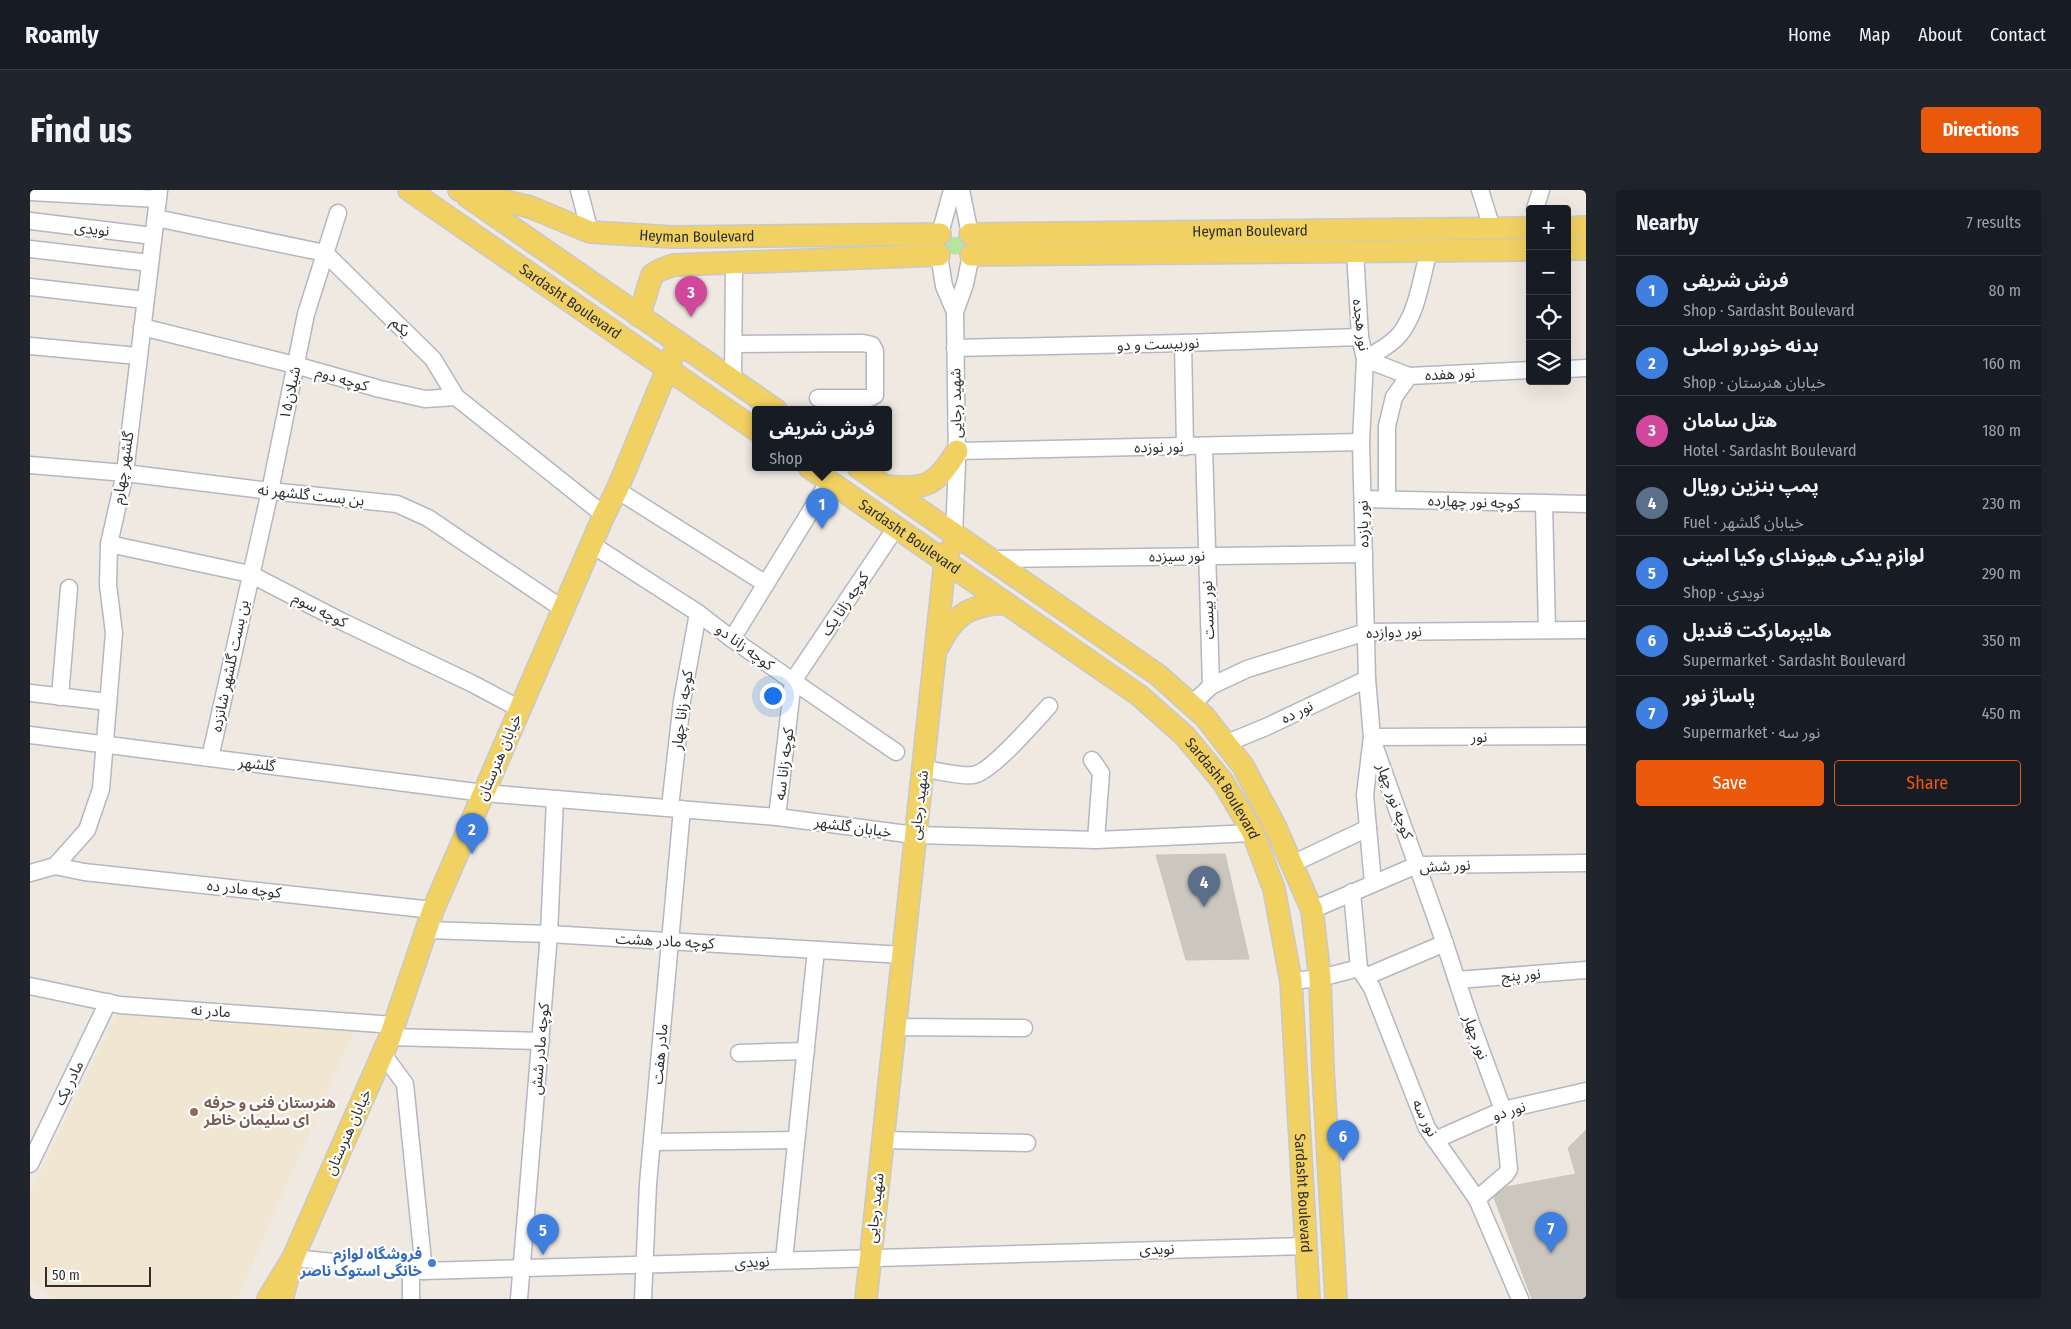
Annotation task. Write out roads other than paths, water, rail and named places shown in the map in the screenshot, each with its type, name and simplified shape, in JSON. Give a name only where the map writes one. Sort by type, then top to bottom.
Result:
[{"type":"main road","name":"Sardasht Boulevard","points":[[409,190],[752,427]]},
{"type":"main road","name":"Sardasht Boulevard","points":[[458,190],[770,406]]},
{"type":"main road","name":"Heyman Boulevard","points":[[458,190],[530,206],[590,232],[673,237],[940,244],[955,258],[971,255],[1526,250]]},
{"type":"main road","name":"Heyman Boulevard","points":[[639,316],[652,275],[674,265],[734,263],[940,244],[960,231],[970,234],[1492,228],[1526,223]]},
{"type":"main road","points":[[1571,228],[1586,227]]},
{"type":"main road","points":[[970,234],[974,244],[971,255]]},
{"type":"main road","points":[[1571,250],[1586,249]]},
{"type":"main road","name":"خیابان هنرستان","points":[[268,1299],[293,1258],[389,1038],[430,920],[591,544],[617,490],[678,343]]},
{"type":"main road","points":[[885,486],[906,488],[928,485],[946,469],[957,451]]},
{"type":"main road","name":"Sardasht Boulevard","points":[[814,471],[897,526],[1140,696],[1185,736],[1223,782],[1252,833],[1274,889],[1291,982],[1309,1299]]},
{"type":"main road","name":"Sardasht Boulevard","points":[[863,471],[1158,675],[1205,717],[1243,766],[1275,826],[1312,910],[1320,978],[1323,1069],[1336,1299]]},
{"type":"main road","name":"شهید رجایی","points":[[866,1299],[945,561],[954,534]]},
{"type":"main road","points":[[935,654],[960,614],[989,604],[1006,603]]},
{"type":"main road","name":"خیابان هنرستان","points":[[282,1299],[293,1258]]},
{"type":"street","points":[[579,190],[590,232]]},
{"type":"street","points":[[940,244],[952,190]]},
{"type":"street","points":[[961,190],[970,234]]},
{"type":"street","points":[[1480,190],[1492,228]]},
{"type":"street","points":[[1536,205],[1541,190]]},
{"type":"street","points":[[30,192],[158,194]]},
{"type":"street","name":"گلشهر چهارم","points":[[55,866],[87,830],[101,789],[114,633],[108,586],[108,544],[125,473],[158,194]]},
{"type":"street","name":"شیلان۱۵","points":[[250,574],[270,491],[306,314],[338,213]]},
{"type":"street","points":[[156,218],[325,254]]},
{"type":"street","name":"نویدی","points":[[30,222],[153,236]]},
{"type":"street","name":"شهید رجایی","points":[[940,244],[944,286],[955,312]]},
{"type":"street","name":"نویدی","points":[[30,249],[150,263]]},
{"type":"street","name":"نور هجده","points":[[1355,251],[1360,336],[1365,359],[1399,335],[1412,314],[1428,251]]},
{"type":"street","name":"یکم","points":[[325,254],[433,359],[456,397],[604,515]]},
{"type":"street","name":"شهید رجایی","points":[[954,534],[957,451],[955,312],[966,284],[971,255]]},
{"type":"street","points":[[733,381],[735,344],[734,263]]},
{"type":"street","points":[[30,287],[145,300]]},
{"type":"street","name":"کوچه دوم","points":[[142,327],[295,365],[380,389],[425,399],[456,397]]},
{"type":"street","name":"نوربیست و دو","points":[[955,348],[1183,343],[1360,336]]},
{"type":"street","points":[[735,344],[862,343],[872,345],[875,351],[875,395],[870,398],[818,398]]},
{"type":"street","points":[[1183,343],[1186,446]]},
{"type":"street","points":[[30,346],[138,356]]},
{"type":"street","points":[[1365,359],[1409,376]]},
{"type":"street","name":"نور یازده","points":[[1365,359],[1361,442],[1362,499],[1367,679],[1372,738]]},
{"type":"street","points":[[1571,368],[1586,368]]},
{"type":"street","name":"نور هفده","points":[[1387,499],[1387,426],[1394,397],[1409,376],[1526,370]]},
{"type":"street","name":"نور نوزده","points":[[957,451],[1361,442]]},
{"type":"street","name":"نور بیست","points":[[1204,446],[1211,686]]},
{"type":"street","name":"بن بست گلشهر نه","points":[[30,464],[397,504],[413,510],[563,609]]},
{"type":"street","points":[[732,639],[829,481]]},
{"type":"street","points":[[617,490],[766,584]]},
{"type":"street","name":"کوچه نور چهارده","points":[[1362,499],[1586,504]]},
{"type":"street","points":[[1544,504],[1546,630]]},
{"type":"street","name":"کوچه زانا یک","points":[[793,681],[897,526]]},
{"type":"street","name":"کوچه سوم","points":[[108,544],[250,574],[520,709]]},
{"type":"street","name":"کوچه زانا دو","points":[[591,544],[698,613],[732,639],[896,752]]},
{"type":"street","name":"نور سیزده","points":[[991,559],[1364,554]]},
{"type":"street","name":"بن بست گلشهر شانزده","points":[[210,758],[250,574]]},
{"type":"street","points":[[60,697],[69,588]]},
{"type":"street","name":"کوچه زانا چهار","points":[[676,808],[682,701],[698,613]]},
{"type":"street","name":"نور دوازده","points":[[1211,686],[1247,669],[1366,632],[1586,630]]},
{"type":"street","name":"نور ده","points":[[1227,743],[1266,727],[1367,679]]},
{"type":"street","name":"کوچه زانا سه","points":[[777,817],[793,681]]},
{"type":"street","points":[[1191,705],[1211,686]]},
{"type":"street","points":[[30,693],[108,702]]},
{"type":"street","points":[[923,769],[972,775],[983,772],[1049,706]]},
{"type":"street","name":"گلشهر","points":[[30,735],[484,793]]},
{"type":"street","name":"نور","points":[[1372,738],[1586,736]]},
{"type":"street","points":[[1372,738],[1365,795],[1373,883]]},
{"type":"street","name":"کوچه نور چهار","points":[[1372,738],[1417,865]]},
{"type":"street","points":[[1092,760],[1101,773],[1096,840]]},
{"type":"street","name":"خیابان گلشهر","points":[[484,793],[777,817],[915,835],[1096,840],[1252,833]]},
{"type":"street","name":"کوچه مادر شش","points":[[519,1299],[550,934],[555,799]]},
{"type":"street","name":"مادر هفت","points":[[643,1299],[648,1184],[670,941],[676,808]]},
{"type":"street","points":[[1292,864],[1368,828]]},
{"type":"street","name":"نور شش","points":[[1312,910],[1417,865],[1586,863]]},
{"type":"street","name":"نور چهار","points":[[1417,865],[1503,1110],[1509,1169],[1506,1174],[1477,1199]]},
{"type":"street","points":[[30,873],[55,866]]},
{"type":"street","name":"کوچه مادر ده","points":[[55,866],[84,872],[430,920]]},
{"type":"street","points":[[1352,892],[1362,972]]},
{"type":"street","name":"کوچه مادر هشت","points":[[430,920],[550,934],[903,955]]},
{"type":"street","points":[[1291,982],[1362,972],[1444,942]]},
{"type":"street","points":[[784,1260],[816,950]]},
{"type":"street","name":"نور پنج","points":[[1457,980],[1586,970]]},
{"type":"street","name":"نور سه","points":[[1362,972],[1372,988],[1427,1128],[1477,1199],[1520,1299]]},
{"type":"street","name":"مادر نه","points":[[30,986],[120,1005],[389,1038],[541,1041]]},
{"type":"street","name":"مادر یک","points":[[30,1164],[108,1002]]},
{"type":"street","points":[[895,1026],[1024,1028]]},
{"type":"street","points":[[389,1038],[405,1084],[418,1270],[411,1299]]},
{"type":"street","points":[[739,1052],[806,1051]]},
{"type":"street","name":"نور دو","points":[[1435,1140],[1503,1110],[1586,1091]]},
{"type":"street","points":[[652,1142],[796,1140]]},
{"type":"street","points":[[883,1140],[1027,1143]]},
{"type":"street","name":"نویدی","points":[[293,1258],[418,1270],[522,1269],[870,1257],[1306,1246]]},
{"type":"place","name":"هتل سامان","points":[[691,317]]},
{"type":"place","name":"فرش شریفی","points":[[822,529]]},
{"type":"place","name":"بدنه خودرو اصلی","points":[[472,854]]},
{"type":"place","name":"پمپ بنزین رویال","points":[[1204,907]]},
{"type":"place","name":"هنرستان فنی و حرفه ای سلیمان خاطر","points":[[194,1112]]},
{"type":"place","name":"هایپرمارکت قندیل","points":[[1343,1161]]},
{"type":"place","name":"پاساژ نور","points":[[1551,1253]]},
{"type":"place","name":"لوازم یدکى هیونداى وکیا امینى","points":[[543,1255]]},
{"type":"place","name":"فروشگاه لوازم خانگى استوک ناصر","points":[[432,1263]]}]
